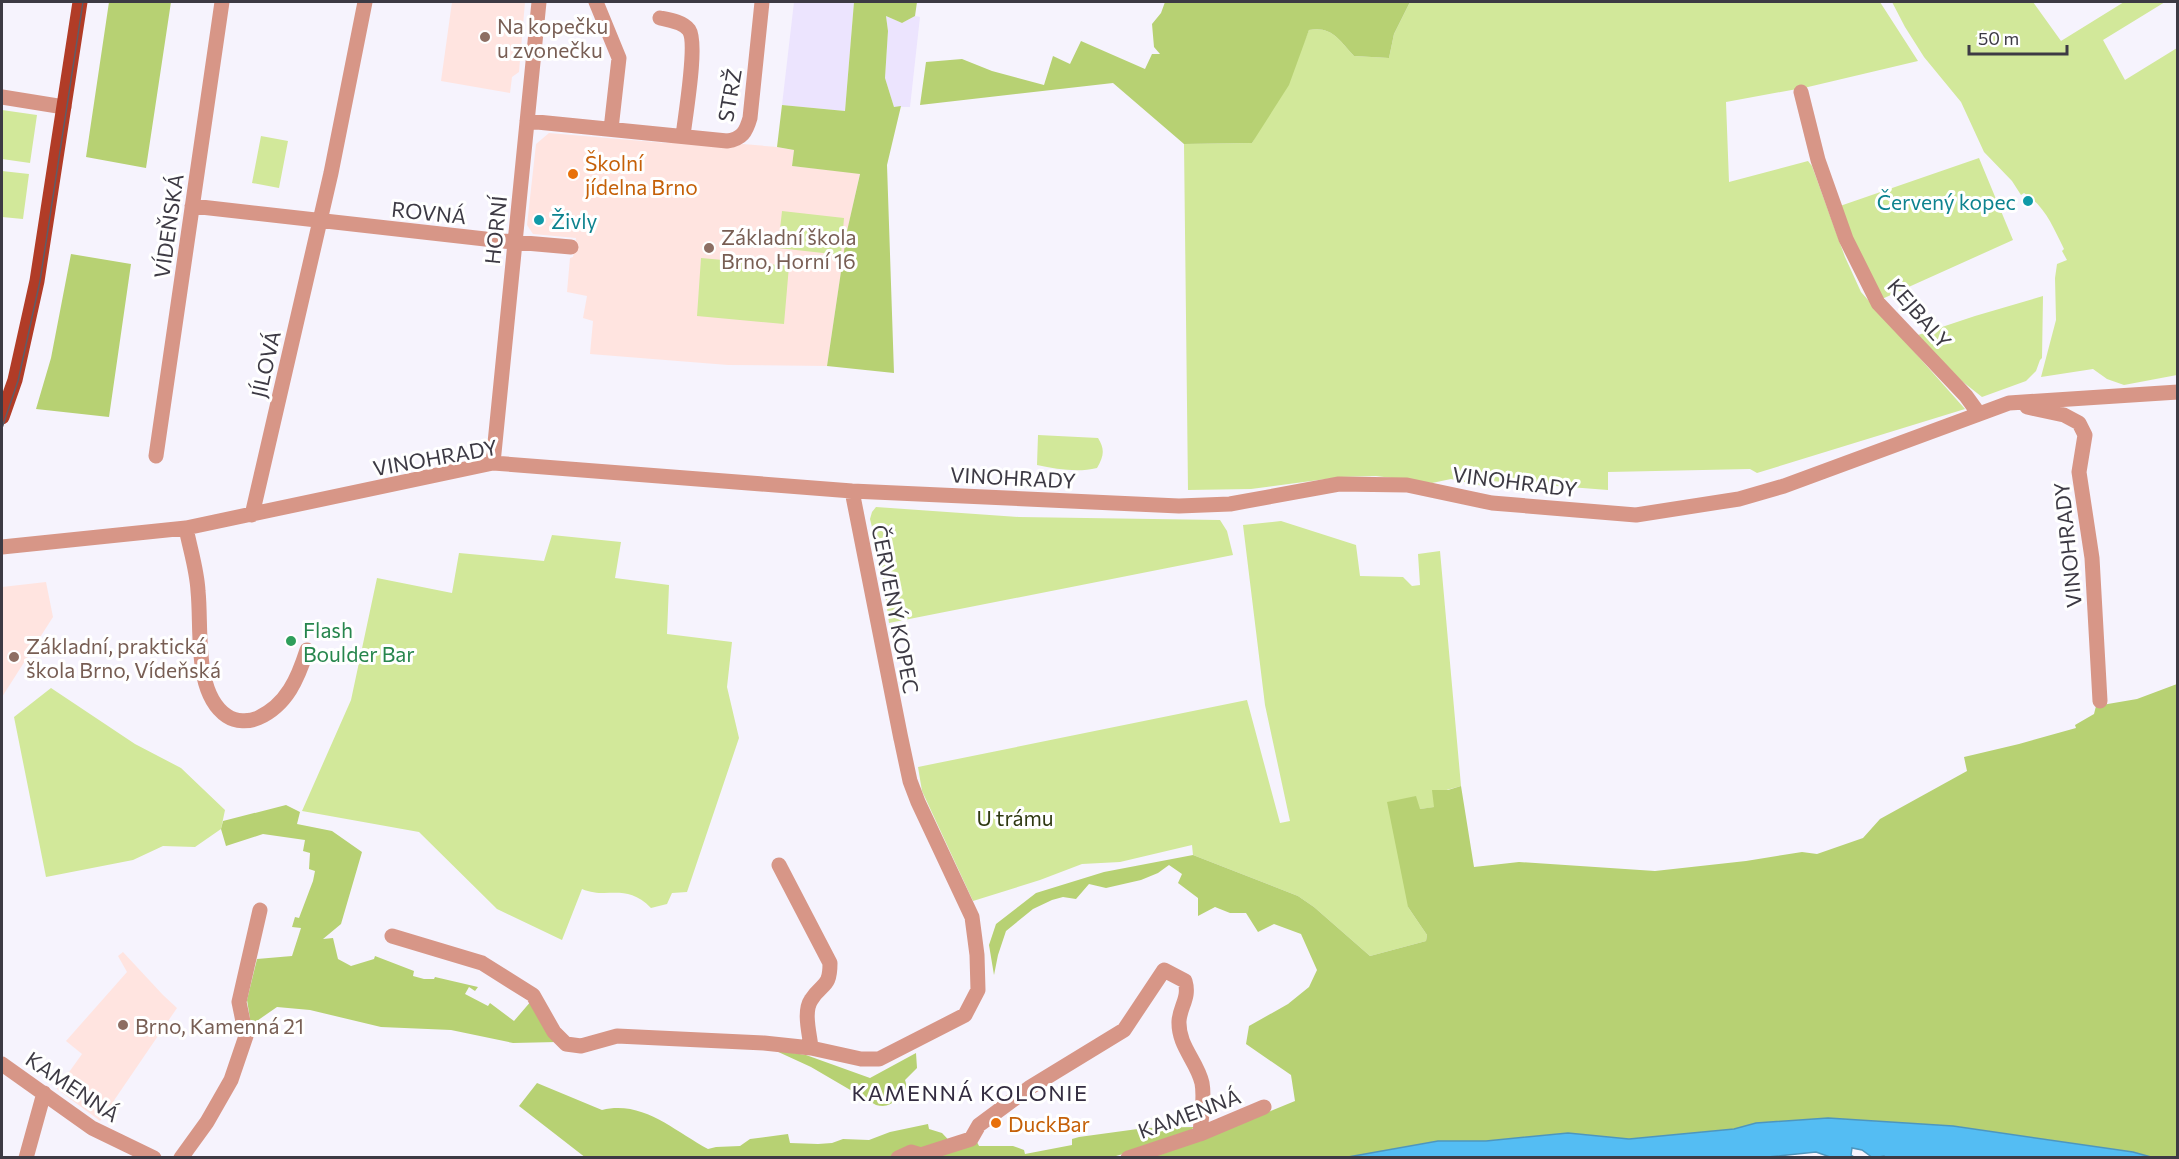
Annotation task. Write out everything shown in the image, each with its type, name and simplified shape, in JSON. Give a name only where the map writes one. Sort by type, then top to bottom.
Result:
[{"type":"main road","points":[[2,417],[26,339],[46,229],[80,2]]},
{"type":"street","name":"VÍDEŇSKÁ","points":[[156,456],[222,2]]},
{"type":"street","name":"JÍLOVÁ","points":[[252,515],[331,173],[365,2]]},
{"type":"street","name":"HORNÍ","points":[[493,464],[539,2]]},
{"type":"street","points":[[596,2],[619,58],[612,129]]},
{"type":"street","name":"STRŽ","points":[[526,121],[727,141],[736,140],[747,132],[750,118],[762,2]]},
{"type":"street","name":"STRŽ","points":[[660,18],[682,24],[690,32],[693,46],[683,136]]},
{"type":"street","name":"KEJBALY","points":[[1801,92],[1818,160],[1846,239],[1878,303],[1966,396],[1979,414]]},
{"type":"street","points":[[2,97],[64,107]]},
{"type":"street","points":[[192,206],[319,221]]},
{"type":"street","name":"ROVNÁ","points":[[319,221],[571,247]]},
{"type":"street","name":"VINOHRADY","points":[[2,547],[186,528],[493,464],[852,491],[1179,506],[1230,504],[1339,484],[1407,485],[1492,503],[1636,515],[1739,499],[1784,486],[2009,403],[2178,392]]},
{"type":"street","name":"VINOHRADY","points":[[2009,403],[2064,415],[2079,423],[2085,435],[2079,472],[2092,558],[2100,701]]},
{"type":"street","name":"ČERVENÝ KOPEC","points":[[392,936],[482,963],[533,995],[554,1032],[566,1044],[581,1046],[617,1036],[811,1048],[861,1059],[879,1059],[965,1015],[978,990],[977,955],[972,917],[910,781],[852,491]]},
{"type":"street","points":[[186,528],[198,589],[203,678],[208,694],[215,705],[232,719],[253,720],[262,716],[277,706],[292,689],[307,650]]},
{"type":"street","points":[[779,865],[830,963],[830,977],[824,987],[810,1000],[807,1010],[811,1048]]},
{"type":"street","points":[[181,1158],[207,1122],[231,1080],[246,1036],[239,1002],[260,910]]},
{"type":"street","points":[[898,1158],[910,1152],[921,1155],[972,1139],[979,1125],[1029,1088],[1124,1030],[1164,970],[1185,981],[1188,991],[1179,1020],[1181,1041],[1201,1080],[1203,1094],[1200,1134]]},
{"type":"street","name":"KAMENNÁ","points":[[2,1064],[92,1128],[154,1158]]},
{"type":"street","points":[[26,1158],[44,1093]]},
{"type":"street","name":"KAMENNÁ","points":[[1128,1158],[1200,1134],[1264,1107]]},
{"type":"shaded area","name":"Na kopečku u zvonečku","points":[[452,2],[525,2],[519,72],[512,77],[510,93],[441,81]]},
{"type":"shaded area","points":[[794,2],[854,2],[845,111],[782,105]]},
{"type":"shaded area","points":[[886,16],[902,23],[915,16],[920,17],[910,107],[894,107],[885,78],[888,31]]},
{"type":"shaded area","name":"Základní škola Brno, Horní 16","points":[[549,133],[666,143],[679,141],[728,148],[743,144],[777,147],[794,150],[792,166],[860,173],[847,232],[827,366],[728,365],[590,354],[593,321],[583,318],[587,296],[567,292],[570,258],[573,257],[576,238],[533,234],[527,225],[536,144]]},
{"type":"shaded area","name":"Základní, praktická škola Brno, Vídeňská","points":[[46,582],[53,617],[2,697],[2,587]]},
{"type":"shaded area","name":"Brno, Kamenná 21","points":[[123,952],[177,1008],[100,1121],[57,1089],[82,1054],[66,1041],[127,972],[118,956]]},
{"type":"green space","points":[[109,2],[171,2],[146,168],[86,157]]},
{"type":"green space","points":[[854,2],[917,2],[915,16],[902,23],[886,16],[888,31],[885,78],[894,107],[901,106],[887,165],[894,373],[827,366],[847,231],[860,174],[792,166],[794,150],[777,147],[782,105],[845,111]]},
{"type":"green space","points":[[1165,2],[1410,2],[1394,34],[1389,58],[1354,56],[1329,32],[1309,30],[1289,85],[1252,143],[1184,144],[1113,83],[920,105],[926,62],[962,59],[992,71],[1044,85],[1053,56],[1070,64],[1081,41],[1145,69],[1152,54],[1160,54],[1154,47],[1152,24],[1161,13]]},
{"type":"green space","points":[[1410,2],[1880,2],[1918,61],[1808,87],[1726,102],[1729,182],[1808,161],[1812,166],[1845,257],[1861,292],[1965,409],[1757,473],[1750,469],[1608,472],[1608,490],[1491,481],[1492,488],[1451,479],[1432,483],[1376,476],[1341,477],[1251,489],[1188,490],[1184,144],[1252,143],[1309,30],[1329,32],[1354,56],[1389,58],[1394,34]]},
{"type":"green space","points":[[1892,2],[2033,2],[2061,41],[2124,2],[2165,2],[2103,40],[2125,80],[2177,48],[2177,375],[2124,385],[2107,379],[2093,369],[2041,377],[2056,320],[2057,264],[2067,260],[2062,251],[2064,249],[2038,204],[2024,193],[2021,195],[2012,181],[1984,152],[1961,102],[1924,57]]},
{"type":"green space","points":[[2,110],[37,115],[30,163],[2,159]]},
{"type":"green space","points":[[261,136],[288,141],[279,188],[252,183]]},
{"type":"green space","points":[[1979,158],[2013,240],[1882,299],[1850,233],[1840,206]]},
{"type":"green space","points":[[2,171],[29,174],[23,219],[2,217]]},
{"type":"green space","points":[[782,211],[844,218],[841,255],[778,248]]},
{"type":"green space","points":[[71,254],[131,264],[109,417],[36,409],[51,358]]},
{"type":"green space","points":[[701,258],[789,266],[784,324],[697,316]]},
{"type":"green space","points":[[2043,296],[2042,358],[2036,371],[2026,381],[1982,397],[1915,336],[1975,316]]},
{"type":"green space","points":[[1038,435],[1098,438],[1103,449],[1101,460],[1097,468],[1082,470],[1037,465]]},
{"type":"green space","points":[[876,507],[1019,517],[1220,520],[1227,531],[1233,555],[889,623],[881,564],[870,519]]},
{"type":"green space","name":"U trámu","points":[[1281,521],[1356,545],[1360,576],[1403,577],[1412,586],[1420,585],[1418,554],[1440,551],[1461,786],[1443,791],[1435,807],[1420,809],[1408,907],[1427,935],[1426,941],[1370,956],[1298,896],[1193,855],[1192,845],[1120,862],[1082,864],[973,901],[922,791],[918,767],[1247,700],[1280,823],[1290,821],[1265,705],[1243,525]]},
{"type":"green space","points":[[552,535],[621,542],[615,578],[669,585],[667,634],[732,642],[727,687],[739,738],[687,892],[672,893],[667,904],[651,908],[642,900],[625,893],[600,893],[582,889],[562,940],[497,909],[419,832],[302,811],[351,700],[377,578],[452,593],[459,553],[544,561]]},
{"type":"green space","points":[[2177,684],[2177,1157],[2151,1157],[2133,1152],[1953,1126],[1828,1118],[1756,1123],[1734,1129],[1629,1139],[1568,1133],[1486,1141],[1438,1141],[1348,1157],[1149,1157],[1295,1101],[1291,1075],[1246,1044],[1249,1026],[1288,1004],[1309,987],[1317,970],[1301,934],[1274,924],[1258,932],[1246,913],[1230,913],[1215,907],[1198,916],[1198,898],[1178,883],[1182,874],[1169,865],[1158,873],[1141,880],[1106,888],[1089,884],[1076,899],[1063,897],[1033,909],[1006,931],[994,975],[989,945],[996,924],[1036,893],[1104,872],[1193,855],[1298,896],[1370,956],[1426,941],[1427,935],[1408,907],[1387,802],[1416,796],[1420,809],[1434,807],[1432,790],[1448,790],[1461,786],[1474,867],[1519,862],[1655,871],[1802,852],[1817,854],[1863,838],[1880,819],[1967,771],[1964,757],[2076,728],[2075,725],[2094,714],[2096,706],[2137,699]]},
{"type":"green space","points":[[51,688],[135,744],[181,768],[225,810],[221,829],[195,847],[163,846],[133,860],[46,877],[14,717]]},
{"type":"green space","points":[[286,805],[300,812],[297,824],[332,831],[362,852],[341,924],[323,939],[333,938],[338,959],[351,966],[374,959],[375,956],[414,971],[413,976],[424,979],[435,977],[478,987],[475,991],[469,987],[465,994],[488,1006],[490,1003],[514,1021],[532,1000],[557,1042],[513,1043],[451,1030],[381,1027],[310,1010],[277,1007],[251,1025],[247,1000],[257,959],[292,956],[301,928],[292,927],[295,917],[299,918],[315,871],[309,869],[310,853],[303,851],[305,840],[263,834],[226,846],[221,829],[223,821]]},
{"type":"green space","points":[[774,1050],[806,1055],[870,1078],[916,1053],[917,1068],[905,1080],[907,1087],[897,1099],[882,1106],[876,1105],[811,1067]]},
{"type":"green space","points":[[537,1083],[602,1110],[617,1108],[645,1113],[708,1149],[740,1146],[750,1139],[788,1134],[790,1143],[818,1144],[843,1139],[869,1140],[890,1132],[928,1124],[929,1129],[942,1133],[958,1150],[976,1140],[979,1146],[1013,1146],[1024,1150],[1025,1154],[1072,1145],[1072,1139],[1079,1137],[1145,1128],[1194,1127],[1189,1132],[1169,1141],[1112,1157],[586,1158],[519,1106]]},
{"type":"water","points":[[1828,1118],[1953,1126],[2133,1152],[2151,1157],[1886,1158],[1884,1156],[1873,1158],[1862,1150],[1852,1148],[1851,1155],[1854,1157],[1830,1157],[1816,1152],[1758,1158],[1348,1157],[1438,1141],[1486,1141],[1568,1133],[1629,1139],[1734,1129],[1756,1123]]},
{"type":"tram line","points":[[2,428],[18,381],[40,281],[83,2]]},
{"type":"place","name":"Na kopečku u zvonečku","points":[[485,37]]},
{"type":"place","name":"Školní jídelna Brno","points":[[573,174]]},
{"type":"place","name":"Červený kopec","points":[[2028,201]]},
{"type":"place","name":"Živly","points":[[539,220]]},
{"type":"place","name":"Základní škola Brno, Horní 16","points":[[709,248]]},
{"type":"place","name":"Flash Boulder Bar","points":[[291,641]]},
{"type":"place","name":"Základní, praktická škola Brno, Vídeňská","points":[[14,657]]},
{"type":"place","name":"Brno, Kamenná 21","points":[[123,1025]]},
{"type":"place","name":"DuckBar","points":[[996,1123]]},
{"type":"district","name":"KAMENNÁ KOLONIE","points":[[970,1092]]}]
